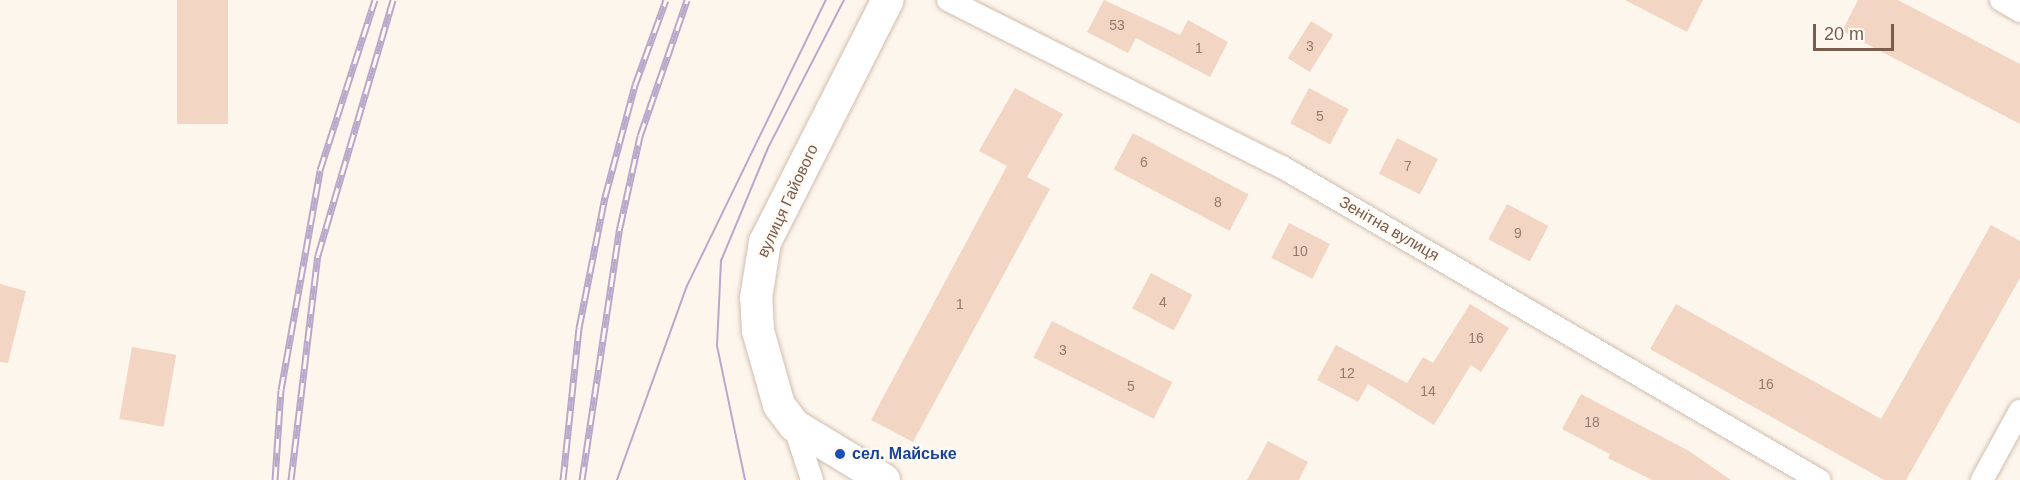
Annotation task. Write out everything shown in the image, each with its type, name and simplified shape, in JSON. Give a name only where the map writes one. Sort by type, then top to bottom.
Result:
[{"type":"street","name":"вулиця Гайового","points":[[813,480],[794,425],[770,383],[758,331],[758,268],[782,204],[888,0]]},
{"type":"street","name":"Зенітна вулиця","points":[[948,0],[1282,167],[1819,480]]},
{"type":"street","points":[[2001,0],[2020,11]]},
{"type":"street","points":[[1982,480],[2020,411]]},
{"type":"street","points":[[794,425],[884,480]]},
{"type":"building","points":[[177,0],[228,0],[228,124],[177,124]]},
{"type":"building","points":[[1104,0],[1180,35],[1188,20],[1228,42],[1210,77],[1136,38],[1128,53],[1087,32]]},
{"type":"building","points":[[1625,0],[1703,0],[1687,32]]},
{"type":"building","points":[[1858,0],[1898,0],[2020,64],[2020,124],[1842,31]]},
{"type":"building","points":[[1311,21],[1333,35],[1310,72],[1288,58]]},
{"type":"building","points":[[1015,88],[1063,114],[1027,177],[1050,189],[913,442],[871,420],[1007,166],[979,151]]},
{"type":"building","points":[[1309,88],[1349,109],[1330,144],[1290,123]]},
{"type":"building","points":[[1133,133],[1249,195],[1229,231],[1114,169]]},
{"type":"building","points":[[1397,138],[1438,159],[1420,195],[1379,174]]},
{"type":"building","points":[[1507,204],[1548,226],[1530,261],[1488,239]]},
{"type":"building","points":[[1289,223],[1330,244],[1312,279],[1271,258]]},
{"type":"building","points":[[1991,225],[2020,241],[2020,278],[1906,480],[1884,480],[1650,349],[1676,304],[1881,419]]},
{"type":"building","points":[[1151,273],[1192,295],[1174,330],[1132,308]]},
{"type":"building","points":[[0,284],[26,291],[8,363],[0,362]]},
{"type":"building","points":[[1470,304],[1509,328],[1481,372],[1471,365],[1434,425],[1368,384],[1358,402],[1317,380],[1336,345],[1407,383],[1423,357],[1433,363]]},
{"type":"building","points":[[1052,321],[1172,382],[1154,419],[1033,358]]},
{"type":"building","points":[[132,347],[176,355],[164,427],[119,419]]},
{"type":"building","points":[[1581,394],[1689,451],[1731,480],[1652,480],[1608,458],[1610,454],[1562,429]]},
{"type":"building","points":[[1268,441],[1308,462],[1299,480],[1247,480]]},
{"type":"tram line","points":[[617,480],[687,286],[826,0]]},
{"type":"tram line","points":[[745,480],[717,346],[721,261],[768,148],[844,0]]},
{"type":"railway","points":[[275,480],[281,390],[320,170],[375,0]]},
{"type":"railway","points":[[291,480],[318,255],[393,0]]},
{"type":"railway","points":[[563,480],[579,328],[605,197],[635,85],[666,0]]},
{"type":"railway","points":[[582,480],[620,227],[640,136],[687,0]]},
{"type":"place","name":"сел. Майське","points":[[840,454]]}]
